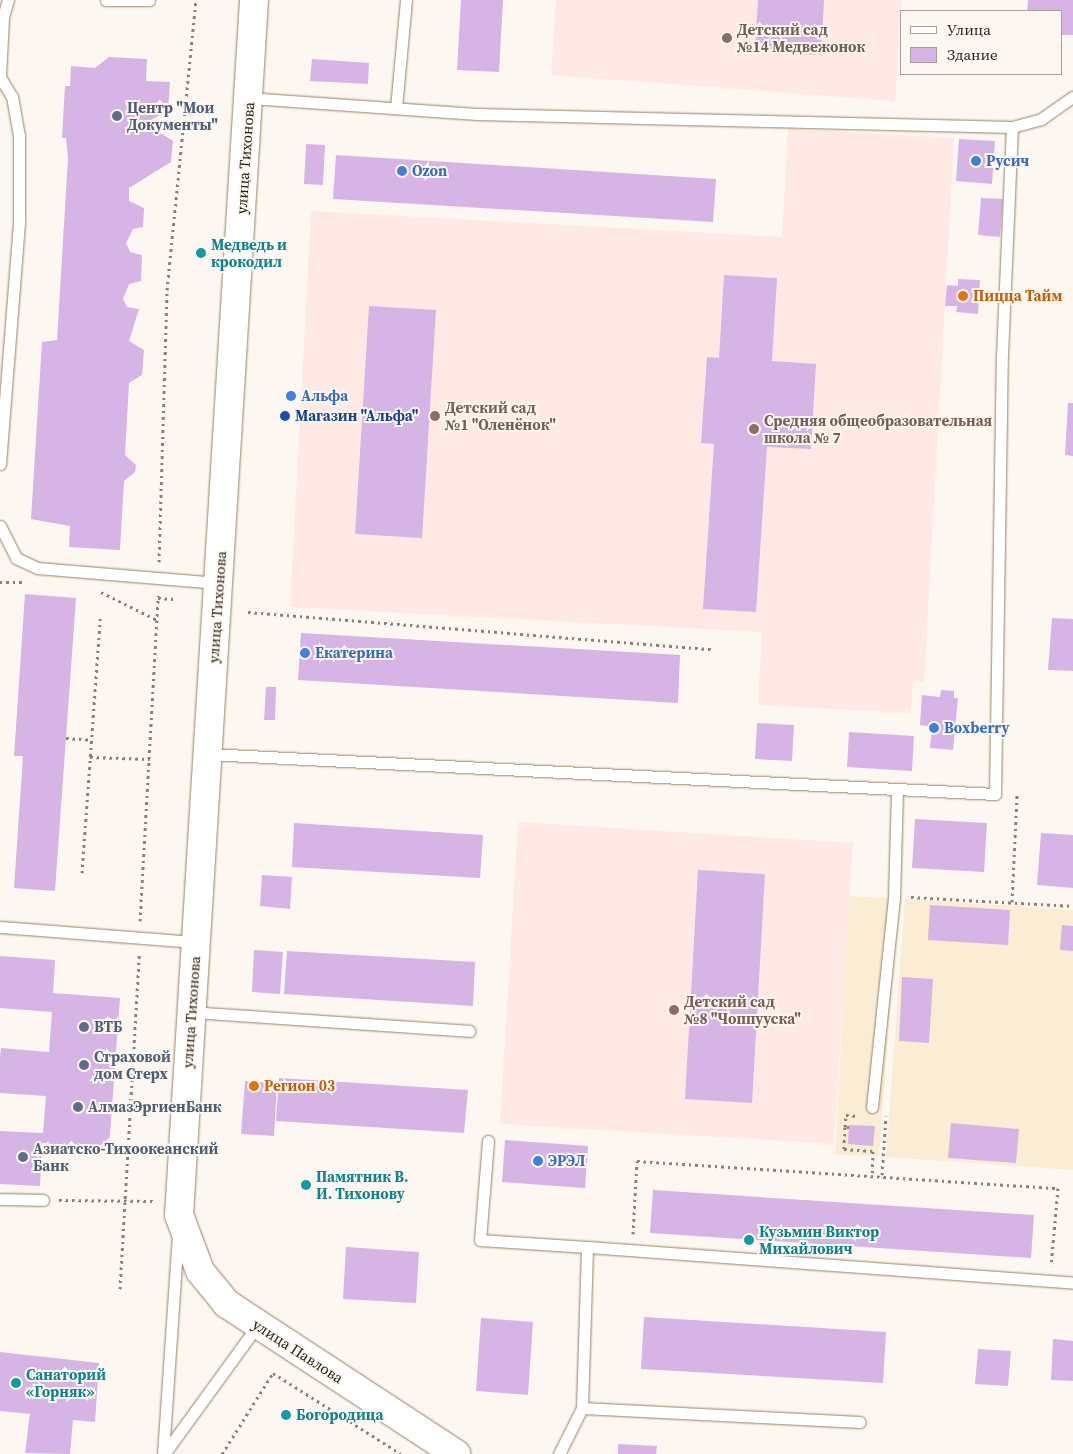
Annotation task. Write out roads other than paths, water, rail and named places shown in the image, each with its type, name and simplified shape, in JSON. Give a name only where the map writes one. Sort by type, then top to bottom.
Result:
[{"type":"main road","name":"улица Тихонова","points":[[179,1208],[254,0]]},
{"type":"main road","name":"улица Павлова","points":[[179,1208],[210,1288],[257,1326],[456,1454]]},
{"type":"lane","points":[[0,464],[19,220],[19,136],[12,97],[0,77],[3,17],[8,0]]},
{"type":"lane","points":[[106,0],[150,0]]},
{"type":"lane","points":[[396,108],[406,0]]},
{"type":"lane","points":[[249,98],[396,108],[1012,127],[1041,120],[1073,97]]},
{"type":"lane","points":[[207,754],[995,794],[1002,354],[1012,127]]},
{"type":"lane","points":[[0,526],[16,558],[37,568],[218,583]]},
{"type":"lane","points":[[872,1107],[894,896],[897,789]]},
{"type":"lane","points":[[0,927],[195,942]]},
{"type":"lane","points":[[191,1012],[469,1031]]},
{"type":"lane","points":[[488,1141],[480,1240],[1073,1283]]},
{"type":"lane","points":[[0,1199],[43,1200]]},
{"type":"lane","points":[[163,1454],[179,1208]]},
{"type":"lane","points":[[559,1454],[582,1408],[587,1247]]},
{"type":"lane","points":[[163,1454],[257,1326]]},
{"type":"lane","points":[[582,1408],[860,1422]]},
{"type":"place","name":"Детский сад №14 Медвежонок","points":[[727,38]]},
{"type":"place","name":"Центр \"Мои Документы\"","points":[[117,116]]},
{"type":"place","name":"Русич","points":[[976,161]]},
{"type":"place","name":"Ozon","points":[[402,171]]},
{"type":"place","name":"Медведь и крокодил","points":[[201,253]]},
{"type":"place","name":"Пицца Тайм","points":[[963,296]]},
{"type":"place","name":"Альфа","points":[[291,396]]},
{"type":"place","name":"Магазин \"Альфа\"","points":[[285,416]]},
{"type":"place","name":"Детский сад №1 \"Оленёнок\"","points":[[435,416]]},
{"type":"place","name":"Cредняя общеобразовательная школа № 7","points":[[754,429]]},
{"type":"place","name":"Екатерина","points":[[305,653]]},
{"type":"place","name":"Boxberry","points":[[934,728]]},
{"type":"place","name":"Детский сад №8 \"Чоппууска\"","points":[[674,1010]]},
{"type":"place","name":"ВТБ","points":[[84,1027]]},
{"type":"place","name":"Страховой дом Стерх","points":[[84,1065]]},
{"type":"place","name":"Регион 03","points":[[254,1086]]},
{"type":"place","name":"АлмазЭргиенБанк","points":[[78,1107]]},
{"type":"place","name":"Азиатско-Тихоокеанский Банк","points":[[23,1157]]},
{"type":"place","name":"ЭРЭЛ","points":[[538,1161]]},
{"type":"place","name":"Памятник В. И. Тихонову","points":[[306,1185]]},
{"type":"place","name":"Кузьмин Виктор Михайлович","points":[[749,1240]]},
{"type":"place","name":"Санаторий «Горняк»","points":[[16,1383]]},
{"type":"place","name":"Богородица","points":[[286,1415]]}]
